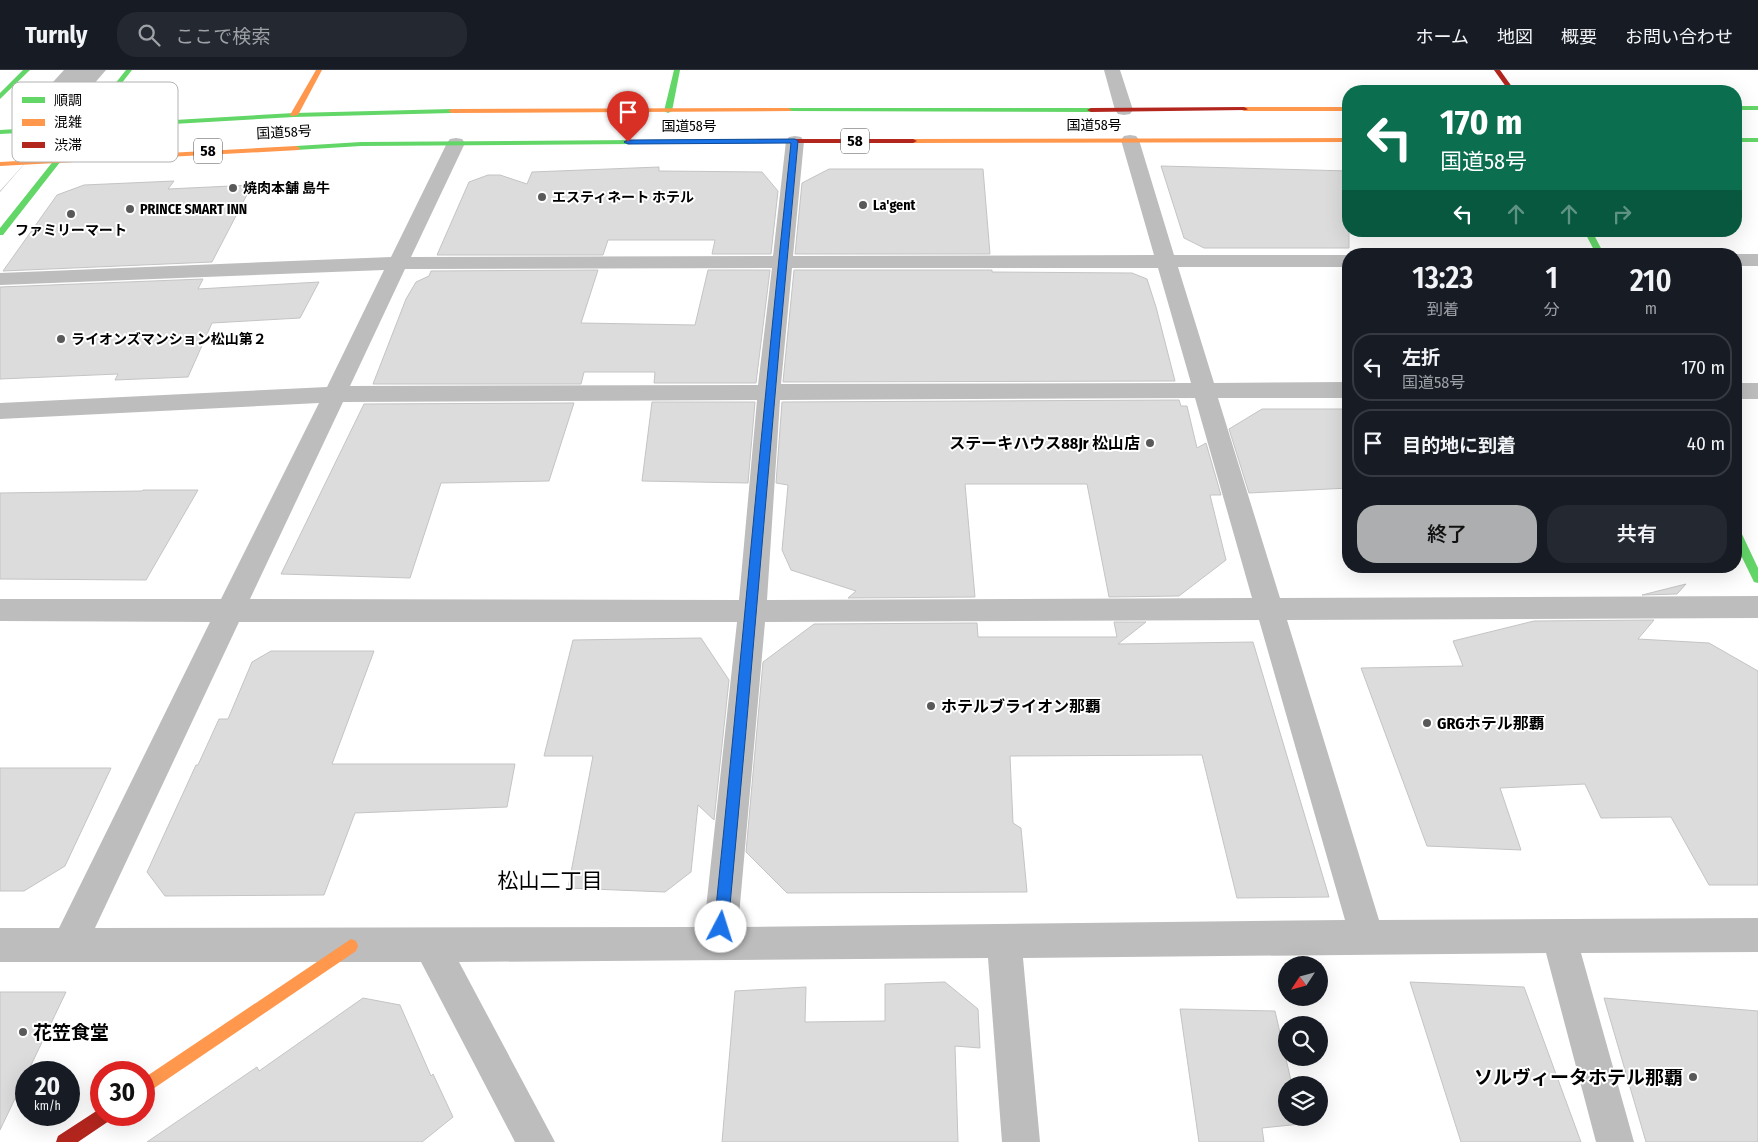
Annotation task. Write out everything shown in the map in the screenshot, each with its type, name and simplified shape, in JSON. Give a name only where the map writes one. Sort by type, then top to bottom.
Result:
[{"type":"main road","points":[[15,82],[27,70]]},
{"type":"main road","points":[[119,82],[129,70]]},
{"type":"main road","points":[[294,115],[320,70]]},
{"type":"main road","points":[[668,111],[677,70]]},
{"type":"main road","points":[[1497,70],[1508,85]]},
{"type":"main road","points":[[0,97],[12,85]]},
{"type":"main road","points":[[1742,108],[1758,108]]},
{"type":"main road","name":"国道58号","points":[[178,122],[294,115],[474,111],[1342,110]]},
{"type":"main road","name":"国道58号","points":[[178,153],[276,148],[456,143],[1342,140]]},
{"type":"main road","points":[[1742,140],[1758,140]]},
{"type":"main road","name":"国道58号","points":[[0,164],[26,162]]},
{"type":"main road","points":[[0,233],[54,162]]},
{"type":"main road","points":[[1742,545],[1758,578]]},
{"type":"main road","points":[[155,1080],[351,946]]},
{"type":"main road","points":[[64,1142],[90,1124]]},
{"type":"street","points":[[1112,70],[1124,110]]},
{"type":"street","points":[[1130,140],[1367,937]]},
{"type":"street","points":[[719,944],[752,610],[769,393],[795,141]]},
{"type":"street","points":[[69,944],[456,143]]},
{"type":"street","points":[[1742,260],[1758,260]]},
{"type":"street","points":[[0,280],[398,263],[1342,261]]},
{"type":"street","points":[[0,411],[334,394],[1205,389],[1342,390]]},
{"type":"street","points":[[1742,391],[1758,391]]},
{"type":"street","points":[[0,610],[1758,607]]},
{"type":"street","points":[[0,945],[719,944],[1758,935]]},
{"type":"street","points":[[1559,938],[1615,1142]]},
{"type":"street","points":[[1004,941],[1021,1142]]},
{"type":"street","points":[[431,945],[536,1142]]},
{"type":"shaded area","points":[[64,70],[106,70],[96,82],[53,82]]},
{"type":"shaded area","points":[[12,127],[12,162],[26,162],[0,192],[0,140]]},
{"type":"pier","points":[[12,124],[12,162],[26,162],[0,191],[0,137]]},
{"type":"building","points":[[1161,166],[1342,171],[1342,237],[1349,237],[1349,248],[1204,248],[1184,238]]},
{"type":"building","points":[[659,167],[659,171],[762,172],[778,191],[771,254],[712,254],[715,240],[608,240],[603,255],[437,255],[469,182],[488,175],[500,175],[527,184],[532,172]]},
{"type":"building","name":"La'gent","points":[[829,169],[983,169],[990,254],[795,254],[802,183]]},
{"type":"building","points":[[174,181],[168,189],[252,185],[212,262],[3,271],[57,195],[84,185]]},
{"type":"building","points":[[598,270],[581,323],[695,325],[708,270],[770,270],[756,383],[654,383],[655,372],[584,372],[581,384],[373,384],[406,299],[416,282],[429,276],[431,271]]},
{"type":"building","points":[[794,270],[992,270],[992,272],[1132,273],[1147,279],[1175,381],[783,382]]},
{"type":"building","points":[[203,279],[198,289],[319,282],[300,318],[212,323],[188,377],[115,380],[118,374],[0,379],[0,287]]},
{"type":"building","points":[[1179,400],[1181,406],[1187,406],[1197,448],[1206,443],[1221,495],[1210,495],[1226,560],[1179,596],[1109,597],[1087,484],[965,484],[975,597],[848,598],[856,591],[791,570],[782,550],[788,485],[776,483],[782,402]]},
{"type":"building","points":[[652,402],[755,402],[748,483],[642,481]]},
{"type":"building","points":[[574,403],[549,481],[441,483],[410,578],[281,574],[364,404]]},
{"type":"building","points":[[1262,409],[1342,409],[1342,488],[1249,493],[1229,429]]},
{"type":"building","points":[[198,490],[146,580],[0,579],[0,493]]},
{"type":"building","points":[[1686,584],[1677,594],[1642,595]]},
{"type":"building","points":[[1654,620],[1638,639],[1709,643],[1758,671],[1758,885],[1709,885],[1671,817],[1601,818],[1585,784],[1500,788],[1521,850],[1427,846],[1361,668],[1463,666],[1453,641],[1534,621]]},
{"type":"building","points":[[1114,622],[1146,622],[1118,644],[1253,642],[1329,897],[1237,898],[1202,755],[1010,756],[1013,823],[1021,828],[1027,892],[787,893],[746,852],[763,662],[814,624],[977,623],[978,637],[1117,637]]},
{"type":"building","points":[[701,638],[729,680],[714,820],[698,805],[691,872],[665,892],[568,888],[593,756],[544,756],[573,640]]},
{"type":"building","points":[[271,651],[374,651],[332,764],[515,764],[507,807],[355,813],[324,895],[165,896],[147,872],[219,719],[228,719],[252,662]]},
{"type":"building","points":[[0,768],[111,768],[65,866],[24,891],[0,891]]},
{"type":"building","points":[[945,982],[978,1009],[980,1048],[955,1046],[958,1142],[722,1142],[735,991],[806,987],[805,1022],[885,1021],[885,984]]},
{"type":"building","points":[[1410,982],[1524,987],[1581,1142],[1461,1142]]},
{"type":"building","name":"花笠食堂","points":[[0,992],[66,992],[33,1061],[15,1061],[15,1099],[0,1130]]},
{"type":"building","points":[[363,998],[400,1005],[431,1076],[433,1074],[453,1117],[422,1142],[147,1142],[257,1067],[259,1071]]},
{"type":"building","name":"ソルヴィータホテル那覇","points":[[1604,998],[1758,1011],[1758,1142],[1646,1142]]},
{"type":"building","points":[[1180,1009],[1275,1011],[1278,1024],[1278,1066],[1288,1066],[1290,1076],[1278,1076],[1278,1126],[1282,1126],[1262,1128],[1264,1142],[1199,1142]]},
{"type":"traffic: fast","points":[[15,82],[27,70]]},
{"type":"traffic: fast","points":[[120,82],[129,70]]},
{"type":"traffic: fast","points":[[668,111],[677,70]]},
{"type":"traffic: fast","points":[[0,97],[12,85]]},
{"type":"traffic: fast","points":[[1742,108],[1758,108]]},
{"type":"traffic: fast","points":[[788,110],[1091,110]]},
{"type":"traffic: fast","points":[[178,122],[294,115],[452,111]]},
{"type":"traffic: fast","points":[[0,132],[12,131]]},
{"type":"traffic: fast","points":[[1742,140],[1758,140]]},
{"type":"traffic: fast","points":[[296,148],[361,144],[761,141]]},
{"type":"traffic: fast","points":[[0,233],[56,162]]},
{"type":"traffic: fast","points":[[1591,237],[1597,248]]},
{"type":"traffic: fast","points":[[1742,546],[1758,579]]},
{"type":"traffic: slow","points":[[294,115],[319,70]]},
{"type":"traffic: slow","points":[[1244,109],[1342,109]]},
{"type":"traffic: slow","points":[[452,111],[788,110]]},
{"type":"traffic: slow","points":[[913,141],[1342,140]]},
{"type":"traffic: slow","points":[[178,154],[296,148]]},
{"type":"traffic: slow","points":[[0,164],[37,162]]},
{"type":"traffic: slow","points":[[155,1080],[351,946]]},
{"type":"traffic: jam","points":[[1497,70],[1508,85]]},
{"type":"traffic: jam","points":[[1091,110],[1244,109]]},
{"type":"traffic: jam","points":[[761,141],[913,141]]},
{"type":"traffic: jam","points":[[64,1142],[90,1124]]},
{"type":"place","name":"焼肉本舗 島牛","points":[[233,188]]},
{"type":"place","name":"エスティネート ホテル","points":[[542,197]]},
{"type":"place","name":"La'gent","points":[[863,205]]},
{"type":"place","name":"PRINCE SMART INN","points":[[130,209]]},
{"type":"place","name":"ファミリーマート","points":[[71,214]]},
{"type":"place","name":"ライオンズマンション松山第２","points":[[61,339]]},
{"type":"place","name":"ステーキハウス88Jr 松山店","points":[[1150,443]]},
{"type":"place","name":"ホテルブライオン那覇","points":[[931,706]]},
{"type":"place","name":"GRGホテル那覇","points":[[1427,723]]},
{"type":"place","name":"花笠食堂","points":[[23,1032]]},
{"type":"place","name":"ソルヴィータホテル那覇","points":[[1693,1077]]},
{"type":"district","name":"松山二丁目","points":[[550,881]]},
{"type":"route","points":[[628,142],[795,141],[769,393],[752,610],[721,927]]}]
